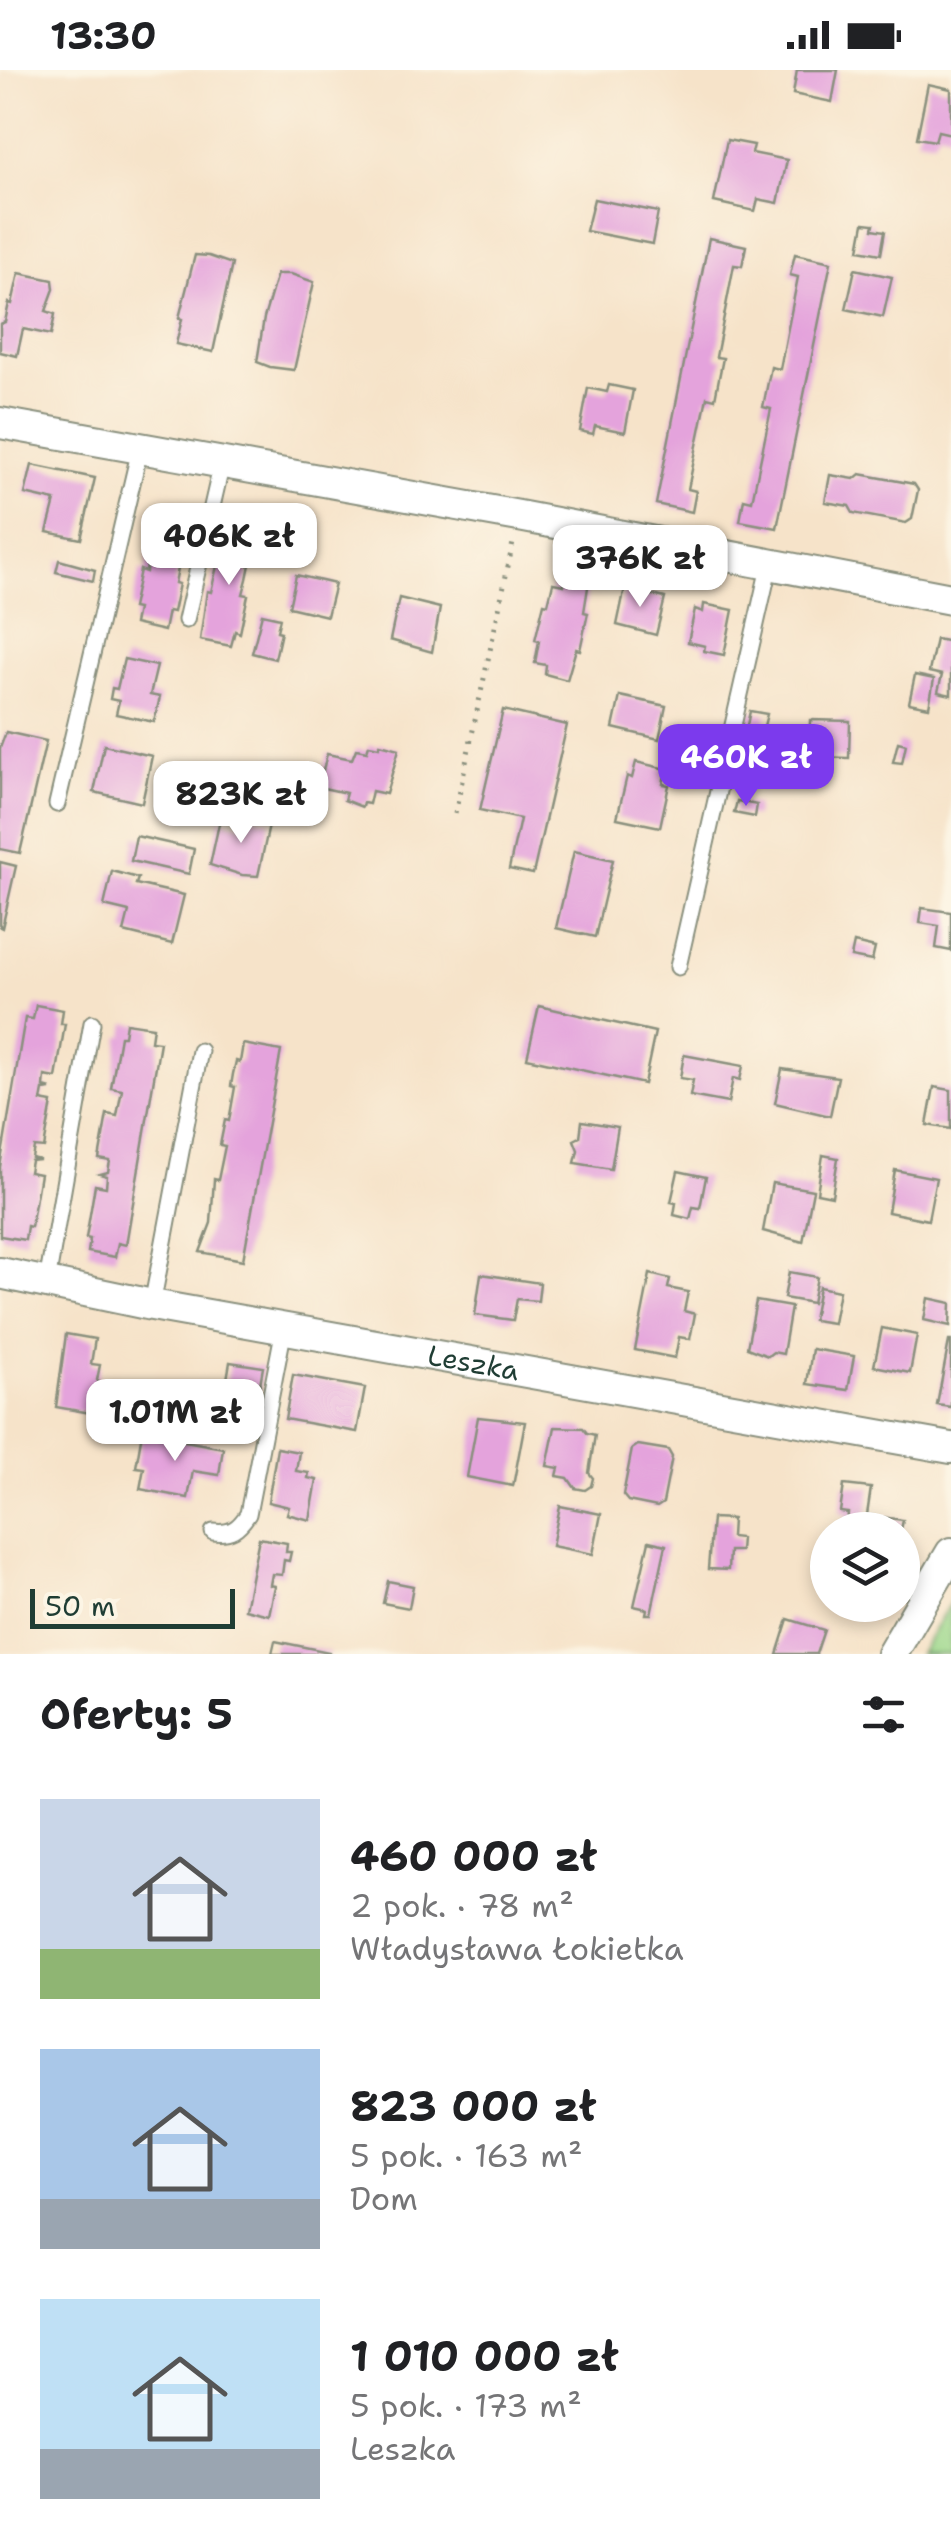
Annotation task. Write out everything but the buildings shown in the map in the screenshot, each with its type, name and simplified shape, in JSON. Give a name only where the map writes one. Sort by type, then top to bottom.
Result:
[{"type":"street","points":[[0,423],[519,516],[951,600]]},
{"type":"street","name":"Leszka","points":[[0,1274],[951,1448]]},
{"type":"street","points":[[892,1654],[951,1552]]},
{"type":"lane","points":[[57,804],[140,448]]},
{"type":"lane","points":[[186,620],[222,463]]},
{"type":"lane","points":[[678,967],[769,567]]},
{"type":"lane","points":[[47,1282],[92,1023]]},
{"type":"lane","points":[[152,1304],[200,1051]]},
{"type":"lane","points":[[213,1532],[227,1534],[239,1527],[248,1514],[284,1328]]},
{"type":"path","points":[[456,814],[519,516]]},
{"type":"green space","points":[[951,1602],[951,1654],[920,1654]]}]
